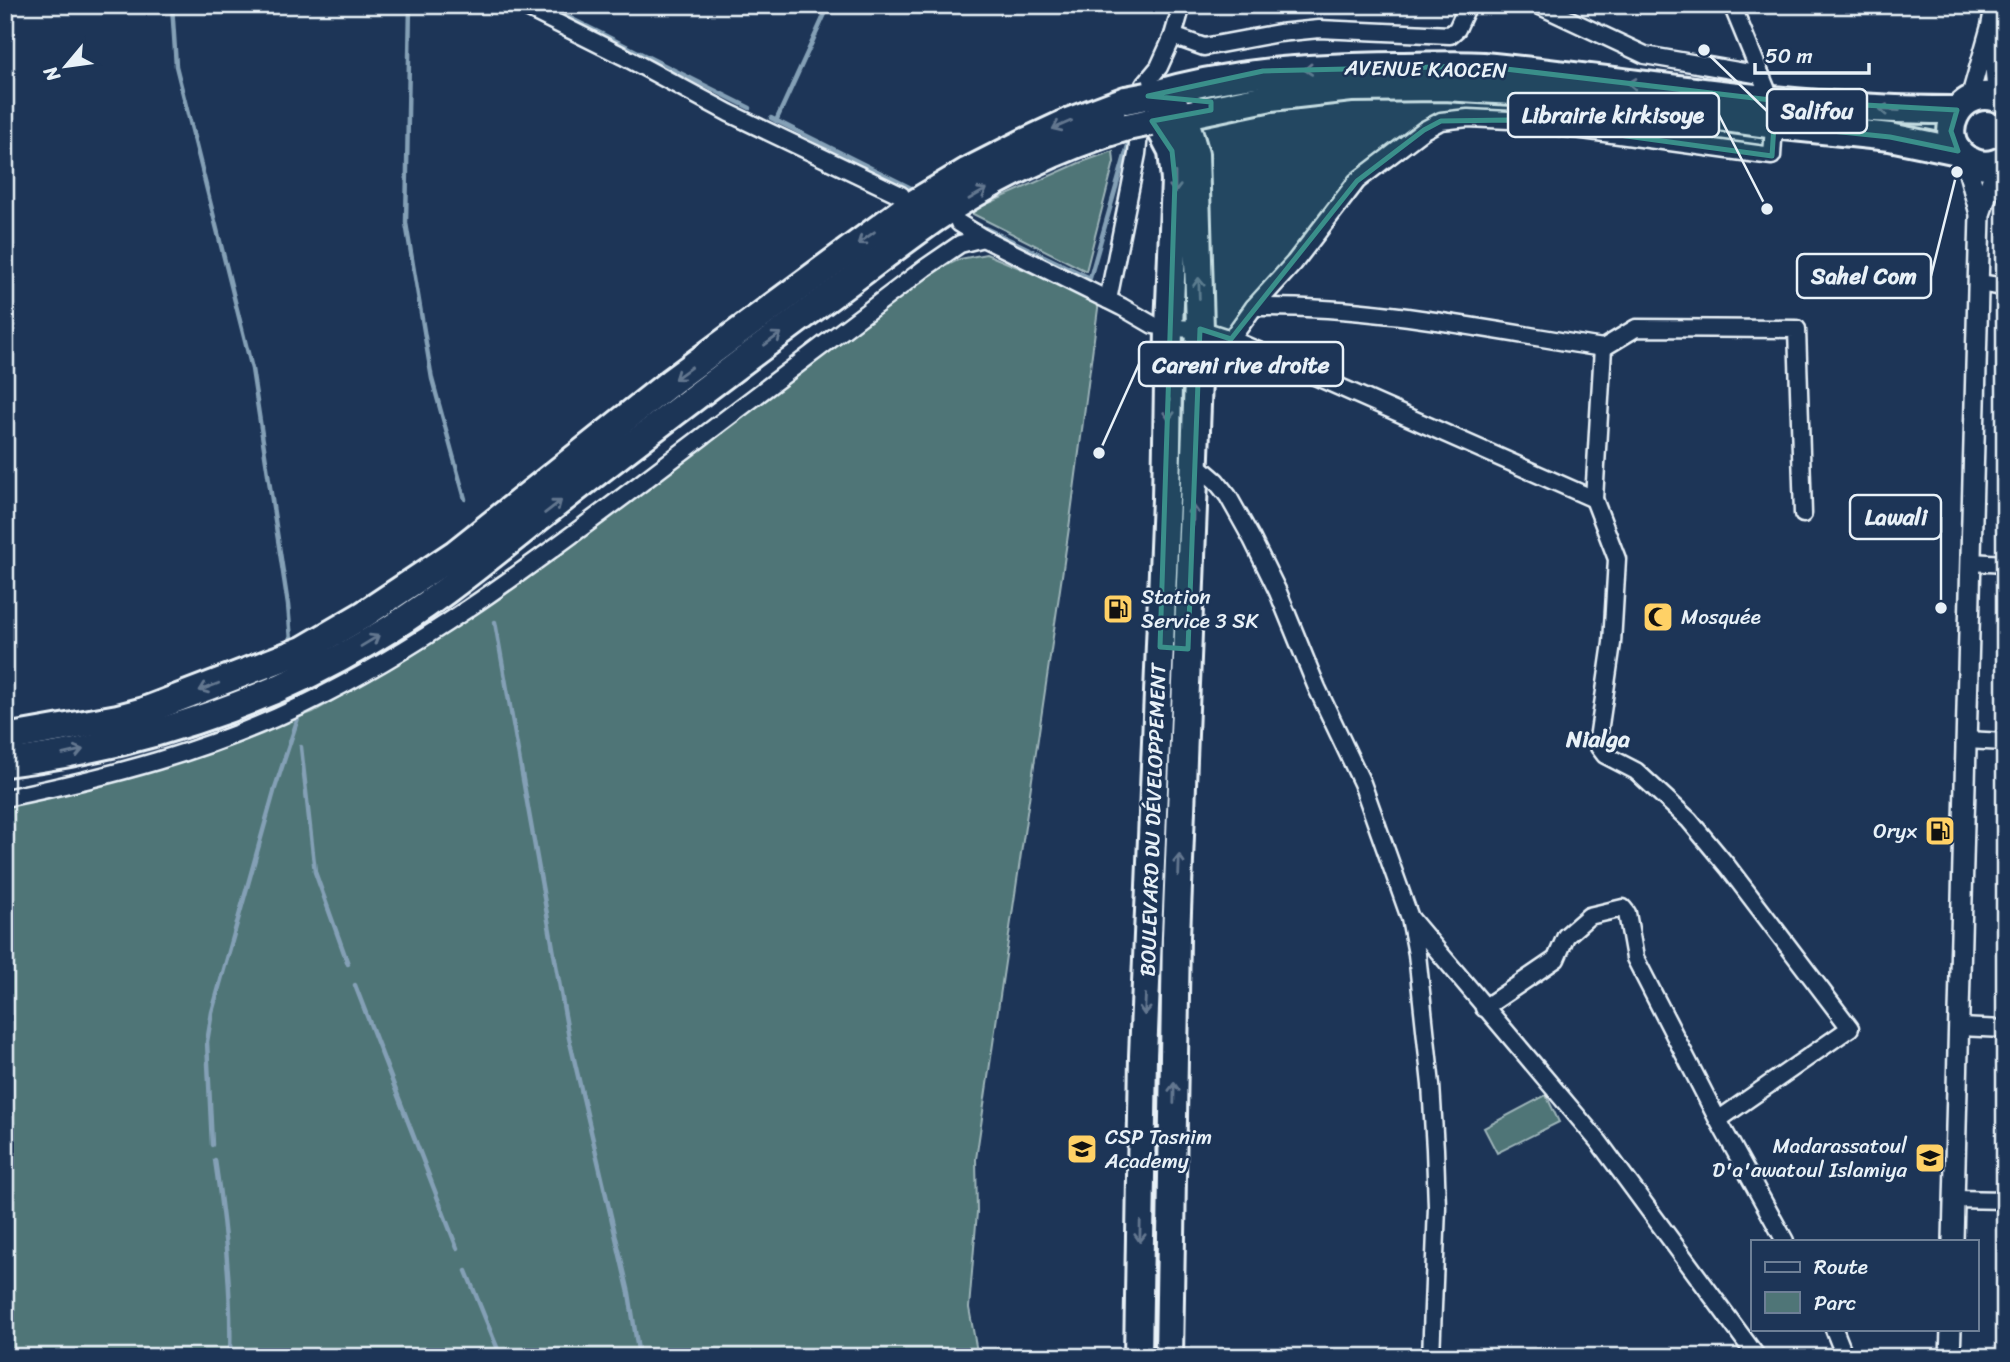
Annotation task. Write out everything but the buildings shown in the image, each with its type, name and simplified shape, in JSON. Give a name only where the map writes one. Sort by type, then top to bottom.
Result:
[{"type":"highway","name":"AVENUE KAOCEN","points":[[1142,110],[1187,84],[1263,71],[1357,66],[1480,66],[1772,113],[1890,137],[1961,155],[1975,164],[1987,165],[2001,161]]},
{"type":"highway","name":"AVENUE KAOCEN","points":[[1142,110],[1182,116],[1271,97],[1351,88],[1444,87],[1772,113],[1893,111],[1963,105],[1985,95],[2000,99]]},
{"type":"highway","points":[[1961,155],[1951,131],[1963,105]]},
{"type":"highway","points":[[1195,154],[1208,127],[1219,115],[1235,106]]},
{"type":"highway","points":[[5,738],[118,718],[277,674],[306,661],[370,641],[495,537],[696,396],[935,219],[1009,176],[1142,110]]},
{"type":"highway","name":"BOULEVARD DU DÉVELOPPEMENT","points":[[1138,1357],[1143,1056],[1175,180],[1174,157],[1167,140],[1142,110]]},
{"type":"highway","points":[[1182,116],[1195,154]]},
{"type":"highway","name":"BOULEVARD DU DÉVELOPPEMENT","points":[[1169,1357],[1176,937],[1200,329],[1195,154]]},
{"type":"highway","points":[[1163,560],[1192,562]]},
{"type":"highway","points":[[1160,647],[1188,649]]},
{"type":"highway","points":[[5,763],[49,758],[148,735],[220,711],[277,674]]},
{"type":"street","points":[[521,5],[729,113],[901,195]]},
{"type":"street","points":[[1108,300],[1137,154],[1144,85],[1159,67],[1182,5]]},
{"type":"street","points":[[1172,36],[1204,47],[1279,33],[1319,29],[1450,35],[1457,29],[1468,5]]},
{"type":"street","points":[[1538,5],[1645,55],[1761,75]]},
{"type":"street","points":[[1231,339],[1357,181],[1424,130],[1441,121],[1468,118],[1509,120],[1772,156],[1772,113],[1761,75],[1732,5]]},
{"type":"street","points":[[1963,105],[1990,26],[1994,5]]},
{"type":"street","points":[[1990,26],[2000,99]]},
{"type":"street","points":[[1953,1240],[1980,214],[1961,155]]},
{"type":"street","points":[[1980,214],[2001,161]]},
{"type":"street","points":[[959,223],[1140,319],[1169,328],[1200,329],[1231,339],[1594,499]]},
{"type":"street","points":[[5,798],[83,781],[180,755],[302,706],[380,666],[495,591],[925,268],[960,244],[983,238]]},
{"type":"street","points":[[1978,283],[2005,287]]},
{"type":"street","points":[[1254,307],[1387,314],[1603,348],[1636,328],[1797,329],[1804,514]]},
{"type":"street","points":[[1603,348],[1594,499],[1617,559],[1613,631],[1599,747],[1605,755],[1636,771],[1689,820],[1850,1028],[1718,1120]]},
{"type":"street","points":[[1194,462],[1216,481],[1228,496],[1278,592],[1317,688],[1362,783],[1410,918],[1425,1023],[1434,1136],[1437,1207],[1431,1357]]},
{"type":"street","points":[[1971,562],[2005,564]]},
{"type":"street","points":[[1966,740],[2005,742]]},
{"type":"street","points":[[1484,1008],[1556,959],[1566,936],[1588,916],[1623,908],[1627,913],[1635,958],[1718,1120],[1784,1240]]},
{"type":"street","points":[[1410,918],[1599,1142],[1757,1357]]},
{"type":"street","points":[[1959,1027],[2005,1029]]},
{"type":"street","points":[[1954,1199],[2005,1200]]},
{"type":"street","points":[[1834,1330],[1845,1357]]},
{"type":"street","points":[[1950,1357],[1951,1330]]},
{"type":"highlighted area","points":[[1480,66],[1771,100],[1957,110],[1951,131],[1958,151],[1890,137],[1774,125],[1772,156],[1509,120],[1441,121],[1424,130],[1357,181],[1231,339],[1200,329],[1188,649],[1160,647],[1175,180],[1172,151],[1152,121],[1211,110],[1211,102],[1148,96],[1263,71]]},
{"type":"green space","points":[[1113,151],[1114,162],[1086,271],[969,212],[1079,163]]},
{"type":"green space","points":[[986,254],[1099,301],[1069,528],[976,1159],[977,1212],[969,1308],[978,1357],[5,1357],[5,803],[185,759],[313,712],[421,650],[523,582],[594,525],[925,276],[960,259]]},
{"type":"green space","points":[[1546,1095],[1559,1122],[1497,1153],[1484,1128]]},
{"type":"waterway","points":[[172,5],[176,66],[252,369],[291,640]]},
{"type":"waterway","points":[[410,5],[406,223],[432,379],[465,499]]},
{"type":"waterway","points":[[544,5],[750,108]]},
{"type":"waterway","points":[[776,121],[829,5]]},
{"type":"waterway","points":[[1162,42],[1170,18]]},
{"type":"waterway","points":[[771,118],[911,188]]},
{"type":"waterway","points":[[968,220],[1090,278],[1131,135]]},
{"type":"waterway","points":[[495,622],[569,1038],[629,1293],[639,1357]]},
{"type":"waterway","points":[[212,1145],[207,1042],[212,1012],[275,788],[298,718]]},
{"type":"waterway","points":[[301,747],[315,872],[348,964]]},
{"type":"waterway","points":[[355,985],[457,1248]]},
{"type":"waterway","points":[[215,1160],[227,1258],[230,1357]]},
{"type":"waterway","points":[[466,1271],[501,1357]]},
{"type":"place","name":"Salifou","points":[[1704,50]]},
{"type":"place","name":"Sahel Com","points":[[1957,172]]},
{"type":"place","name":"Librairie kirkisoye","points":[[1767,209]]},
{"type":"place","name":"Careni rive droite","points":[[1099,453]]},
{"type":"place","name":"Lawali","points":[[1941,608]]},
{"type":"place","name":"Station Service 3 SK","points":[[1118,609]]},
{"type":"place","name":"Mosquée","points":[[1658,617]]},
{"type":"place","name":"Oryx","points":[[1940,831]]},
{"type":"place","name":"CSP Tasnim Academy","points":[[1082,1149]]},
{"type":"place","name":"Madarassatoul D'a'awatoul Islamiya","points":[[1930,1158]]},
{"type":"district","name":"Nialga","points":[[1598,739]]}]
